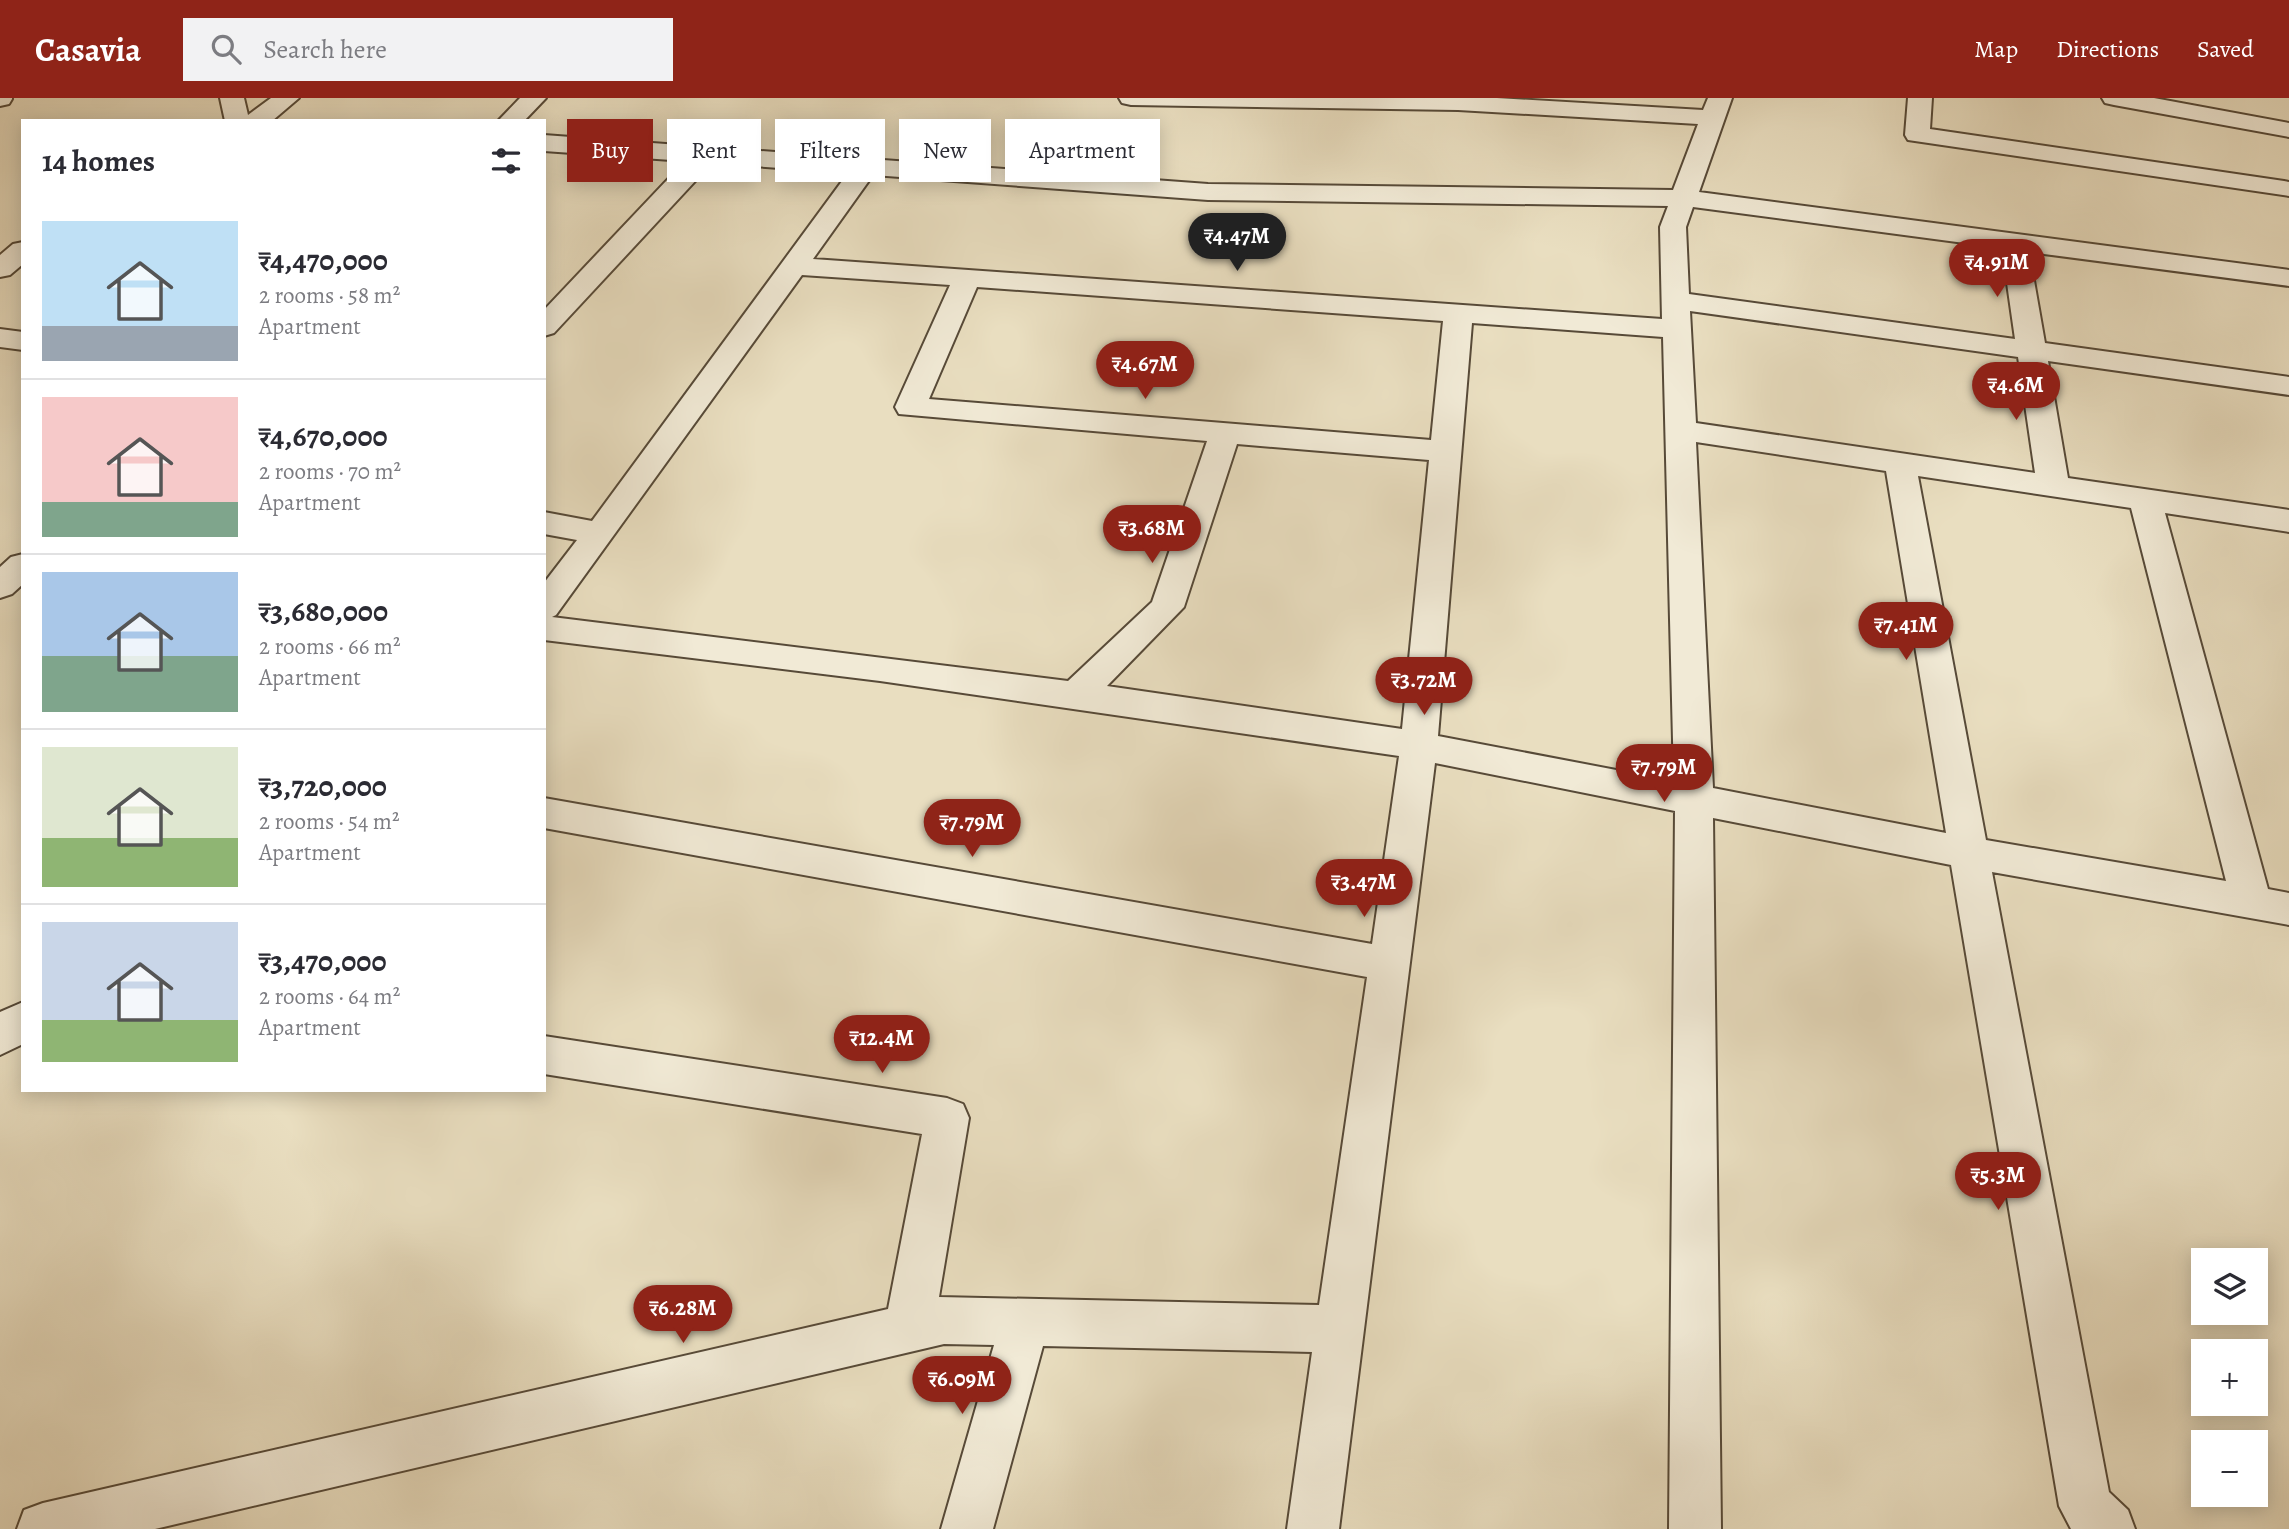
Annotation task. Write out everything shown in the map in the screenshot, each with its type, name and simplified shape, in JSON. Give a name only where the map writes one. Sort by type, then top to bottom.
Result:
[{"type":"street","points":[[232,98],[237,119]]},
{"type":"street","points":[[259,119],[287,98]]},
{"type":"street","points":[[512,119],[534,98]]},
{"type":"street","points":[[1131,98],[1716,108],[1673,227],[1694,800],[1695,1529]]},
{"type":"street","points":[[1920,98],[1917,135],[2284,189]]},
{"type":"street","points":[[2114,98],[2289,130]]},
{"type":"street","points":[[546,143],[667,152]]},
{"type":"street","points":[[885,168],[1208,192],[1683,198],[2289,278]]},
{"type":"street","points":[[546,325],[680,182]]},
{"type":"street","points":[[546,604],[855,182]]},
{"type":"street","points":[[0,240],[21,242]]},
{"type":"street","points":[[2014,242],[2053,486]]},
{"type":"street","points":[[0,269],[21,252]]},
{"type":"street","points":[[794,266],[1458,314],[1676,315],[2030,350],[2289,386]]},
{"type":"street","points":[[967,278],[910,408],[1445,451]]},
{"type":"street","points":[[1313,1529],[1419,746],[1458,314]]},
{"type":"street","points":[[0,338],[21,341]]},
{"type":"street","points":[[1680,430],[2289,521]]},
{"type":"street","points":[[1076,695],[1167,607],[1225,433]]},
{"type":"street","points":[[1900,463],[2085,1506],[2109,1529]]},
{"type":"street","points":[[2146,500],[2251,902]]},
{"type":"street","points":[[546,523],[600,534]]},
{"type":"street","points":[[0,586],[21,567]]},
{"type":"street","points":[[546,628],[880,668],[1374,737],[1968,852],[2289,909]]},
{"type":"street","points":[[546,814],[1389,964]]},
{"type":"street","points":[[0,1036],[21,1021]]},
{"type":"street","points":[[546,1055],[947,1118],[909,1329]]},
{"type":"street","points":[[43,1529],[944,1321],[1340,1329]]},
{"type":"street","points":[[967,1529],[1025,1322]]}]
